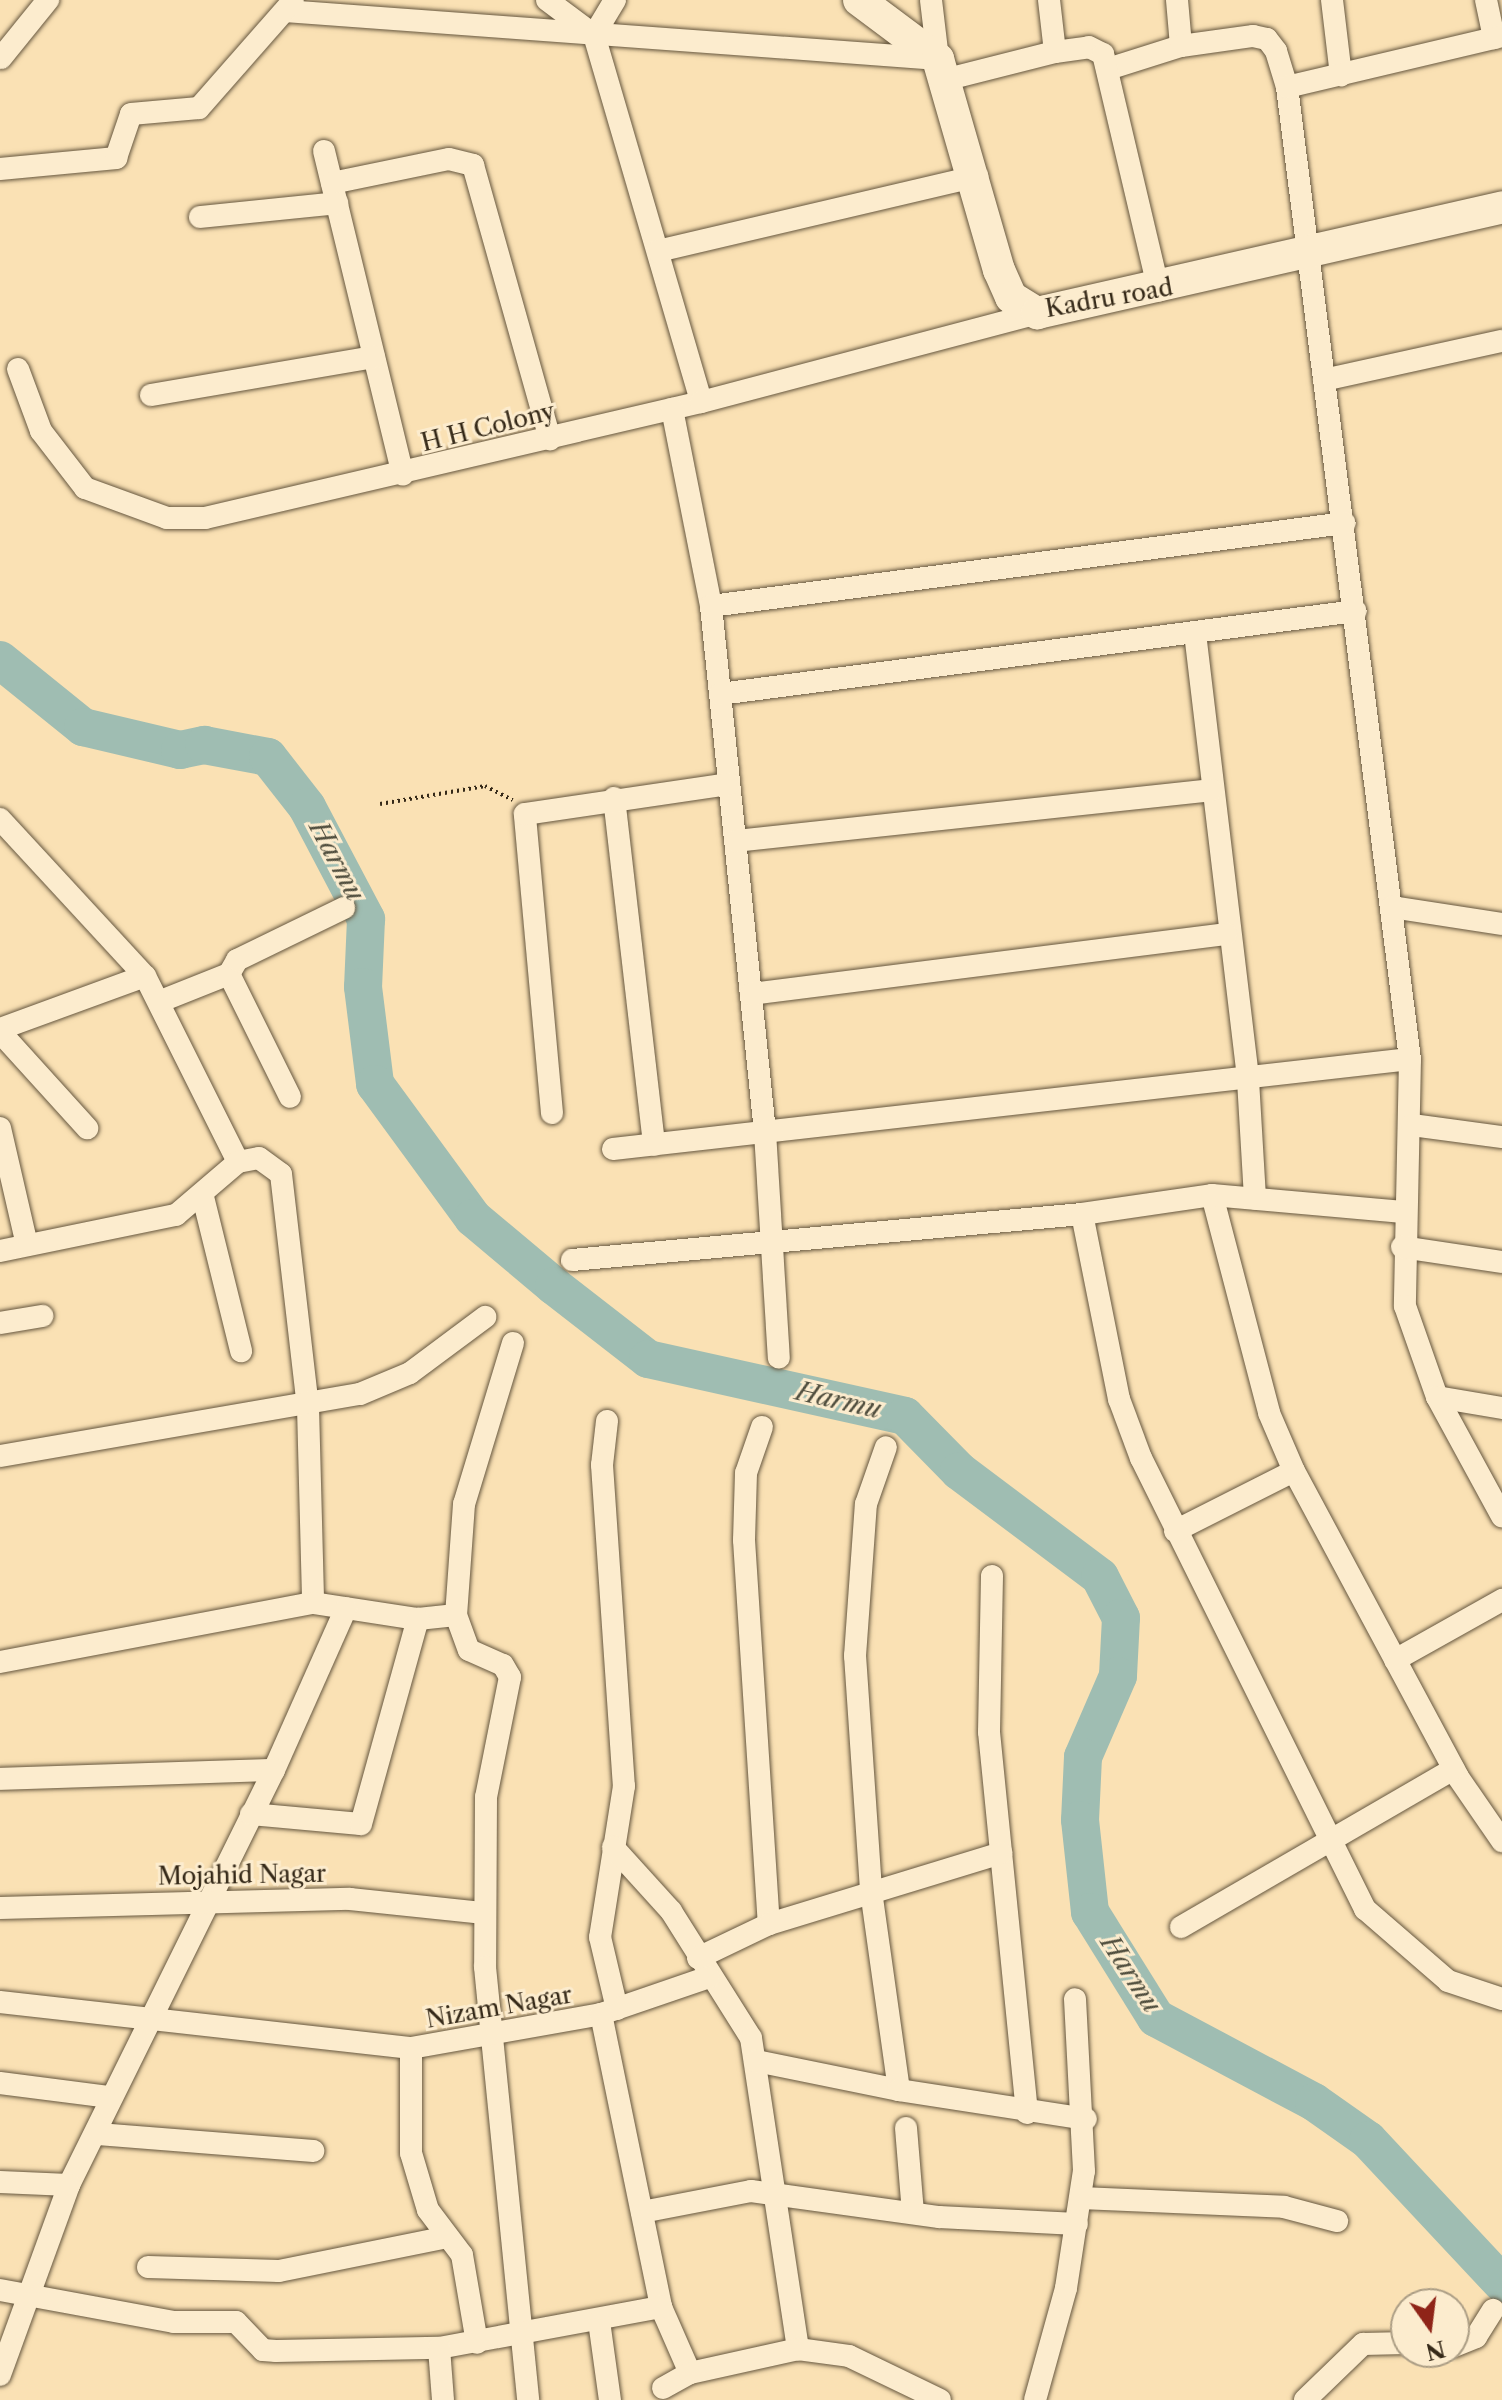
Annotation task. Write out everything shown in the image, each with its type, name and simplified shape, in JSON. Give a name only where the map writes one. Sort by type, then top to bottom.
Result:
[{"type":"main road","points":[[859,0],[943,69]]},
{"type":"main road","name":"Kadru road","points":[[943,69],[977,176],[999,270],[1011,297],[1037,313],[1313,256],[1502,207]]},
{"type":"street","points":[[1,58],[48,0]]},
{"type":"street","points":[[547,0],[594,35],[701,402]]},
{"type":"street","points":[[594,35],[615,0]]},
{"type":"street","points":[[931,0],[943,69]]},
{"type":"street","points":[[1049,0],[1055,52]]},
{"type":"street","points":[[1177,0],[1181,46]]},
{"type":"street","points":[[1332,0],[1341,75]]},
{"type":"street","points":[[1287,87],[1498,37],[1486,0]]},
{"type":"street","points":[[0,169],[116,158],[131,114],[199,108],[290,6],[943,69],[1089,47],[1103,54],[1108,69],[1159,290]]},
{"type":"street","points":[[1108,69],[1181,46],[1267,39],[1287,87],[1313,256],[1324,380],[1345,523],[1410,1059],[1412,1125],[1402,1247],[1405,1306],[1437,1397],[1502,1516]]},
{"type":"street","points":[[324,151],[403,475]]},
{"type":"street","points":[[200,217],[334,193],[449,159],[473,165],[550,439]]},
{"type":"street","points":[[658,251],[977,176]]},
{"type":"street","name":"H H Colony","points":[[18,369],[62,464],[85,488],[124,507],[205,518],[403,475],[701,402],[1037,313]]},
{"type":"street","points":[[1324,380],[1502,341]]},
{"type":"street","points":[[151,395],[374,357]]},
{"type":"street","points":[[672,409],[711,606],[765,1132],[779,1358]]},
{"type":"street","points":[[711,606],[1345,523]]},
{"type":"street","points":[[720,694],[1356,611]]},
{"type":"street","points":[[1195,633],[1226,934],[1248,1080],[1255,1199]]},
{"type":"street","points":[[552,1113],[525,814],[614,798],[729,784]]},
{"type":"street","points":[[736,841],[1211,790]]},
{"type":"street","points":[[614,798],[654,1145]]},
{"type":"street","points":[[0,819],[145,976],[161,1001],[238,1162]]},
{"type":"street","points":[[1392,907],[1502,924]]},
{"type":"street","points":[[161,1001],[229,974],[237,960],[344,908]]},
{"type":"street","points":[[751,994],[1226,934]]},
{"type":"street","points":[[229,974],[290,1097]]},
{"type":"street","points":[[87,1128],[0,1030],[145,976]]},
{"type":"street","points":[[613,1149],[1248,1080],[1410,1059]]},
{"type":"street","points":[[1412,1125],[1502,1137]]},
{"type":"street","points":[[0,1128],[27,1245]]},
{"type":"street","points":[[0,1251],[176,1215],[203,1197],[238,1162],[259,1158],[281,1174],[308,1407],[313,1603]]},
{"type":"street","points":[[572,1260],[1082,1214],[1212,1195],[1403,1212]]},
{"type":"street","points":[[1212,1195],[1269,1413],[1294,1471],[1454,1769],[1502,1841]]},
{"type":"street","points":[[203,1197],[241,1351]]},
{"type":"street","points":[[1082,1214],[1119,1399],[1175,1531],[1365,1909],[1402,1948],[1448,1981],[1502,1999]]},
{"type":"street","points":[[1402,1247],[1502,1262]]},
{"type":"street","points":[[0,1323],[42,1316]]},
{"type":"street","points":[[0,1456],[308,1407],[410,1373],[485,1317]]},
{"type":"street","points":[[513,1343],[464,1504],[456,1615],[469,1650],[503,1665],[510,1677],[486,1797],[484,1913],[497,2038],[508,2232],[523,2333],[528,2400]]},
{"type":"street","points":[[1437,1397],[1502,1408]]},
{"type":"street","points":[[607,1421],[602,1465],[624,1786],[600,1937],[642,2212],[661,2307],[690,2373]]},
{"type":"street","points":[[762,1427],[746,1473],[744,1540],[769,1924]]},
{"type":"street","points":[[886,1447],[866,1504],[855,1656],[871,1890],[899,2090]]},
{"type":"street","points":[[1175,1531],[1294,1471]]},
{"type":"street","points":[[992,1576],[989,1732],[1027,2113]]},
{"type":"street","points":[[1395,1660],[1502,1600]]},
{"type":"street","points":[[0,1662],[313,1603],[418,1619],[456,1615]]},
{"type":"street","points":[[0,2375],[33,2292],[69,2185],[98,2134],[110,2097],[274,1770],[346,1608]]},
{"type":"street","points":[[251,1814],[361,1824],[418,1619]]},
{"type":"street","points":[[1181,1927],[1454,1769]]},
{"type":"street","points":[[0,1779],[274,1770]]},
{"type":"street","points":[[613,1847],[671,1911],[704,1968],[751,2038],[778,2197],[798,2349]]},
{"type":"street","name":"Nizam Nagar","points":[[0,2002],[150,2015],[411,2048],[497,2038],[609,2011],[704,1968],[769,1924],[871,1890],[1001,1853]]},
{"type":"street","name":"Mojahid Nagar","points":[[0,1908],[350,1899],[484,1913]]},
{"type":"street","points":[[1035,2400],[1081,2198],[1086,2119],[1075,1999]]},
{"type":"street","points":[[411,2048],[411,2153],[428,2210],[462,2255],[477,2343]]},
{"type":"street","points":[[756,2061],[1027,2113],[1086,2119]]},
{"type":"street","points":[[0,2083],[110,2097]]},
{"type":"street","points":[[906,2128],[913,2213]]},
{"type":"street","points":[[98,2134],[313,2151]]},
{"type":"street","points":[[0,2182],[69,2185]]},
{"type":"street","points":[[642,2212],[751,2191],[913,2213],[1077,2224]]},
{"type":"street","points":[[1081,2198],[1284,2207],[1337,2221]]},
{"type":"street","points":[[148,2267],[279,2271],[448,2237]]},
{"type":"street","points":[[0,2290],[33,2292],[135,2316],[236,2322],[263,2350],[439,2348],[599,2321],[661,2307]]},
{"type":"street","points":[[1470,2339],[1476,2337],[1493,2310]]},
{"type":"street","points":[[599,2321],[610,2400]]},
{"type":"street","points":[[1305,2400],[1363,2344],[1390,2343]]},
{"type":"street","points":[[439,2348],[443,2400]]},
{"type":"street","points":[[663,2388],[690,2373],[798,2349],[849,2356],[940,2400]]},
{"type":"path","points":[[380,804],[485,786],[508,793],[525,814]]},
{"type":"waterway","name":"Harmu","points":[[0,660],[83,727],[180,750],[204,745],[268,757],[307,807],[366,919],[363,987],[375,1084],[473,1218],[554,1286],[648,1359],[905,1416],[959,1471],[1100,1577],[1121,1618],[1118,1676],[1083,1757],[1080,1820],[1090,1912],[1156,2018],[1314,2102],[1368,2140],[1502,2283]]}]
